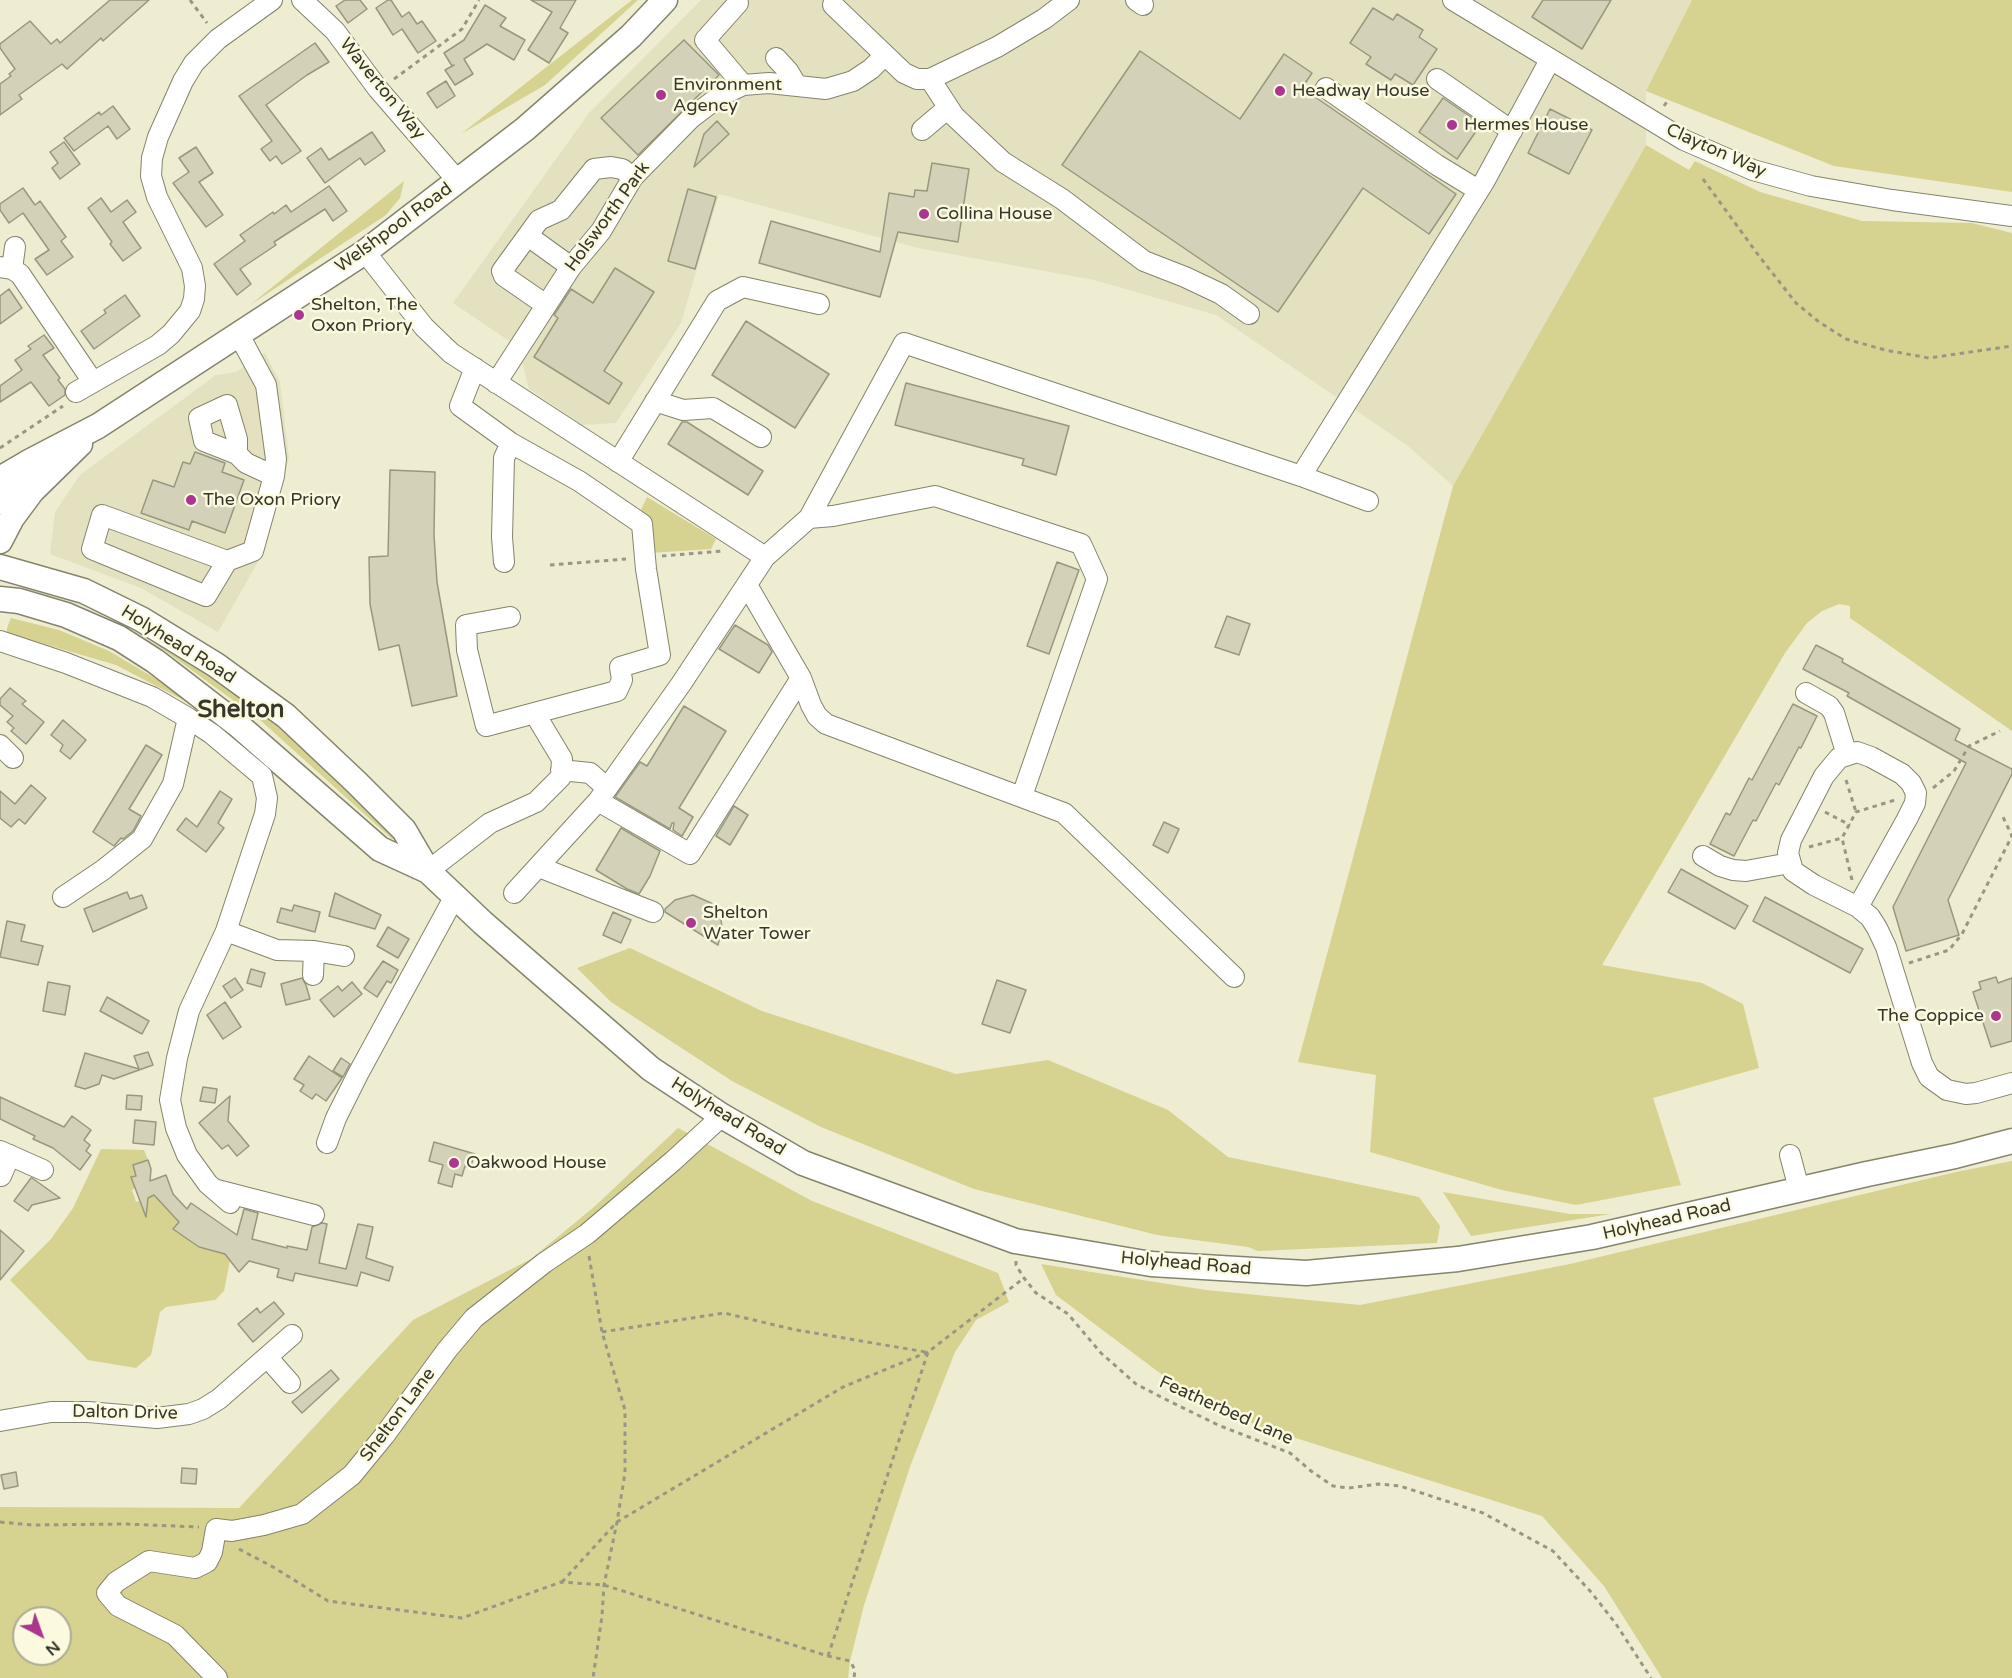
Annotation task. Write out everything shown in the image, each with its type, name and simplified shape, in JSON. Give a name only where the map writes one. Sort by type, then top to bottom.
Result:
[{"type":"main road","name":"Welshpool Road","points":[[0,479],[98,426],[365,252],[543,113],[631,36],[665,0]]},
{"type":"main road","name":"Welshpool Road","points":[[0,541],[12,518],[32,491],[98,426]]},
{"type":"main road","name":"Welshpool Road","points":[[0,502],[27,463]]},
{"type":"main road","name":"Holyhead Road","points":[[0,567],[50,580],[93,596],[141,619],[216,665],[286,716],[404,830],[428,870],[582,1010],[651,1069],[722,1116],[803,1162],[1015,1240],[1150,1264],[1306,1272],[1458,1259],[1592,1237],[2012,1142]]},
{"type":"main road","name":"Holyhead Road","points":[[0,599],[19,601],[66,615],[119,638],[156,661],[238,725],[380,849],[428,870]]},
{"type":"street","points":[[76,392],[158,345],[171,334],[190,311],[194,292],[192,268],[157,197],[151,177],[152,158],[158,137],[183,81],[194,63],[218,39],[272,0]]},
{"type":"street","name":"Waverton Way","points":[[302,0],[335,31],[378,89],[458,181]]},
{"type":"street","points":[[833,5],[904,73],[917,79],[930,79],[998,47],[1044,20],[1069,0]]},
{"type":"street","name":"Clayton Way","points":[[1454,0],[1684,141],[1753,170],[1822,188],[2012,216]]},
{"type":"street","points":[[738,3],[705,40],[743,86]]},
{"type":"street","name":"Holsworth Park","points":[[496,383],[571,267],[601,231],[633,177],[692,118],[720,96],[743,86],[769,83],[826,89],[853,81],[870,69],[880,50]]},
{"type":"street","points":[[776,58],[788,71],[797,86]]},
{"type":"street","points":[[1301,476],[1481,186],[1550,60]]},
{"type":"street","points":[[930,79],[948,108],[1003,162],[1062,199],[1144,261],[1221,294],[1249,314]]},
{"type":"street","points":[[1437,80],[1512,131]]},
{"type":"street","points":[[1326,88],[1437,165],[1481,186]]},
{"type":"street","points":[[922,130],[948,108]]},
{"type":"street","points":[[546,305],[504,276],[502,271],[539,220],[561,210],[594,169],[611,167],[622,169],[633,177]]},
{"type":"street","points":[[528,237],[571,267]]},
{"type":"street","points":[[15,248],[6,268],[20,274],[93,382]]},
{"type":"street","points":[[365,252],[424,327],[452,353],[765,557]]},
{"type":"street","points":[[618,462],[717,301],[742,287],[819,304]]},
{"type":"street","points":[[227,561],[102,515],[92,549],[206,596],[227,561],[253,551],[274,476],[276,459],[266,385],[239,335]]},
{"type":"street","points":[[514,893],[603,794],[681,684],[765,557],[809,518],[904,343],[1301,476],[1368,501]]},
{"type":"street","points":[[475,368],[460,406],[511,443],[579,481],[642,524],[651,606],[660,654],[620,667],[622,681],[617,691],[486,726],[467,650],[466,625],[510,617]]},
{"type":"street","points":[[656,401],[683,410],[713,408],[761,437]]},
{"type":"street","points":[[504,562],[502,537],[504,458],[511,443]]},
{"type":"street","points":[[237,454],[246,463],[274,476]]},
{"type":"street","points":[[809,518],[834,516],[935,496],[1081,544],[1097,579],[1022,796]]},
{"type":"street","points":[[747,585],[801,678],[810,705],[826,724],[1064,813],[1234,977]]},
{"type":"street","points":[[0,641],[66,663],[152,697],[212,734],[262,776],[267,798],[265,814],[226,931],[189,1011],[177,1058],[170,1100],[176,1128],[186,1155],[197,1172],[230,1203]]},
{"type":"street","points":[[561,770],[590,773],[603,794],[690,854],[801,678]]},
{"type":"street","points":[[1806,693],[1829,706],[1834,713],[1843,756]]},
{"type":"street","points":[[428,870],[490,823],[536,802],[561,777],[561,759],[535,714]]},
{"type":"street","points":[[63,897],[103,870],[142,839],[173,784],[188,718]]},
{"type":"street","points":[[1858,908],[1907,819],[1915,803],[1916,793],[1911,783],[1902,774],[1857,752],[1843,756],[1824,776],[1791,840],[1789,858],[1793,871],[1870,917],[1894,968],[1922,1063],[1929,1077],[1947,1090],[1966,1095],[2012,1083]]},
{"type":"street","points":[[1703,856],[1720,866],[1746,871],[1789,858]]},
{"type":"street","points":[[538,867],[653,912]]},
{"type":"street","points":[[327,1143],[358,1074],[455,896]]},
{"type":"street","points":[[226,931],[277,950],[314,951],[344,957]]},
{"type":"street","points":[[313,975],[314,951]]},
{"type":"street","name":"Shelton Lane","points":[[224,1530],[264,1524],[302,1514],[352,1475],[474,1318],[544,1263],[587,1234],[674,1161],[722,1116]]},
{"type":"street","points":[[1,1176],[5,1153],[42,1170]]},
{"type":"street","points":[[1790,1155],[1799,1190]]},
{"type":"street","points":[[214,1189],[228,1175]]},
{"type":"street","points":[[214,1189],[314,1215]]},
{"type":"street","name":"Dalton Drive","points":[[0,1421],[51,1412],[88,1412],[157,1418],[189,1414],[203,1409],[219,1398],[292,1335]]},
{"type":"street","points":[[268,1358],[290,1383]]},
{"type":"street","points":[[217,1678],[175,1635],[118,1606],[106,1593],[116,1582],[149,1561],[195,1568],[207,1562],[224,1530]]},
{"type":"path","points":[[190,0],[218,39]]},
{"type":"path","points":[[378,89],[462,29],[479,0]]},
{"type":"path","points":[[1703,179],[1796,303],[1819,322],[1846,339],[1885,350],[1929,358],[2012,346]]},
{"type":"path","points":[[0,448],[69,402],[76,392]]},
{"type":"path","points":[[1843,756],[1856,812]]},
{"type":"path","points":[[1809,804],[1850,825]]},
{"type":"path","points":[[1894,968],[1948,950],[1962,934],[2012,836],[2002,818]]},
{"type":"path","points":[[1789,858],[1842,838]]},
{"type":"path","points":[[587,1234],[588,1253],[602,1332],[625,1410],[625,1473],[604,1585],[602,1616],[592,1678]]},
{"type":"path","name":"Featherbed Lane","points":[[1016,1255],[1016,1265],[1036,1293],[1068,1314],[1101,1353],[1136,1384],[1218,1425],[1290,1453],[1333,1486],[1349,1488],[1378,1484],[1400,1486],[1483,1513],[1553,1551],[1592,1592],[1651,1678]]},
{"type":"path","points":[[561,1582],[617,1522],[843,1387],[928,1352],[1024,1278]]},
{"type":"path","points":[[602,1332],[724,1313],[796,1330],[928,1352]]},
{"type":"path","points":[[828,1656],[928,1352]]},
{"type":"path","points":[[0,1522],[32,1525],[124,1524],[224,1530],[239,1551],[273,1567],[328,1601],[462,1618],[561,1582],[604,1585],[850,1661],[855,1670],[854,1678]]},
{"type":"shaded area","points":[[632,0],[638,0],[545,85],[461,134]]},
{"type":"shaded area","points":[[701,0],[1692,0],[1646,91],[1646,145],[1453,486],[1408,446],[1216,315],[1094,280],[918,248],[719,194],[681,323],[616,423],[583,425],[529,389],[518,347],[453,303],[589,113]]},
{"type":"shaded area","points":[[1692,0],[2012,0],[2012,192],[1834,166],[1646,91]]},
{"type":"shaded area","points":[[1646,145],[1689,170],[1695,161],[1760,192],[1862,221],[1972,223],[2012,233],[2012,731],[1850,618],[1850,606],[1839,604],[1822,611],[1807,623],[1785,653],[1602,965],[1702,983],[1743,1004],[1759,1068],[1653,1098],[1681,1185],[1576,1205],[1502,1190],[1370,1152],[1376,1075],[1298,1062],[1453,486]]},
{"type":"shaded area","points":[[404,181],[400,198],[386,215],[250,305]]},
{"type":"shaded area","points":[[265,353],[280,382],[289,458],[262,555],[218,632],[141,588],[50,554],[55,512],[80,475],[216,375],[236,372]]},
{"type":"shaded area","points":[[647,497],[716,539],[711,549],[650,553],[640,512]]},
{"type":"shaded area","points":[[11,618],[59,630],[109,651],[195,702],[276,774],[191,704],[116,665],[7,633]]},
{"type":"shaded area","points":[[135,629],[254,702],[347,783],[397,839],[392,839],[259,719]]},
{"type":"shaded area","points":[[630,948],[762,1011],[956,1074],[1048,1060],[1168,1110],[1228,1157],[1419,1197],[1440,1226],[1437,1243],[1258,1251],[1248,1247],[1157,1235],[974,1189],[821,1127],[732,1081],[611,1002],[577,968]]},
{"type":"shaded area","points":[[678,1128],[812,1201],[998,1273],[1009,1302],[976,1320],[955,1352],[911,1464],[864,1605],[848,1678],[0,1678],[0,1507],[239,1508],[413,1320],[531,1259],[594,1207]]},
{"type":"shaded area","points":[[101,1149],[144,1150],[148,1160],[133,1165],[136,1176],[131,1178],[135,1188],[132,1190],[136,1202],[171,1189],[180,1220],[173,1229],[183,1236],[186,1232],[190,1241],[201,1249],[210,1236],[213,1238],[210,1250],[231,1255],[224,1291],[215,1300],[166,1307],[160,1312],[151,1355],[136,1368],[88,1360],[10,1280],[51,1239],[73,1208]]},
{"type":"shaded area","points":[[2012,1161],[2012,1678],[1662,1678],[1604,1586],[1542,1516],[1261,1427],[1193,1398],[1056,1295],[1041,1264],[1206,1290],[1360,1305],[1570,1264],[1956,1172]]},
{"type":"shaded area","points":[[1443,1192],[1570,1214],[1611,1214],[1471,1236]]},
{"type":"building","points":[[110,0],[149,0],[103,41],[101,38],[67,69],[62,64],[19,95],[22,99],[0,115],[0,84],[11,76],[9,74],[15,69],[0,48],[0,44],[30,21],[51,44],[57,39],[60,43]]},
{"type":"building","points":[[345,0],[360,0],[367,9],[348,23],[336,6]]},
{"type":"building","points":[[391,0],[402,17],[409,12],[417,24],[422,21],[436,41],[418,53],[402,29],[393,35],[376,8]]},
{"type":"building","points":[[531,0],[576,0],[560,28],[568,33],[549,63],[528,50],[552,12]]},
{"type":"building","points":[[1543,0],[1611,0],[1582,49],[1532,17]]},
{"type":"building","points":[[485,5],[506,18],[500,26],[525,40],[514,60],[487,44],[464,59],[473,74],[455,85],[445,70],[454,65],[452,66],[444,53],[464,40]]},
{"type":"building","points":[[1373,8],[1393,20],[1397,14],[1423,30],[1419,37],[1437,49],[1413,85],[1395,74],[1391,80],[1366,64],[1371,57],[1350,43]]},
{"type":"building","name":"Environment Agency","points":[[684,40],[719,75],[638,155],[601,118]]},
{"type":"building","points":[[315,43],[329,62],[266,105],[301,151],[282,164],[276,156],[270,161],[261,149],[272,141],[239,96]]},
{"type":"building","points":[[1140,51],[1240,119],[1284,54],[1312,73],[1302,88],[1456,194],[1429,234],[1363,188],[1278,312],[1062,165]]},
{"type":"building","points":[[446,81],[455,96],[437,108],[427,93]]},
{"type":"building","name":"Hermes House","points":[[1443,98],[1481,124],[1457,159],[1419,132]]},
{"type":"building","points":[[113,106],[130,129],[117,139],[108,126],[74,151],[64,138],[99,112],[101,115]]},
{"type":"building","points":[[1550,109],[1592,130],[1569,174],[1528,153]]},
{"type":"building","points":[[717,121],[729,134],[694,167],[704,134]]},
{"type":"building","points":[[372,132],[385,151],[365,165],[360,158],[325,183],[307,158],[321,148],[329,160]]},
{"type":"building","points":[[64,142],[80,164],[60,179],[52,168],[58,163],[50,152]]},
{"type":"building","points":[[196,147],[213,173],[199,182],[223,215],[206,227],[173,183],[189,172],[179,158]]},
{"type":"building","points":[[932,163],[969,169],[958,242],[898,232],[880,297],[759,263],[771,221],[880,252],[889,193],[914,197],[915,190],[927,191]]},
{"type":"building","points":[[329,186],[347,211],[333,221],[325,209],[274,242],[276,245],[240,269],[251,284],[237,295],[214,264],[245,241],[240,235],[273,212],[274,214],[286,205],[291,212]]},
{"type":"building","points":[[23,188],[35,205],[40,201],[66,237],[61,241],[73,257],[47,275],[35,259],[49,250],[23,213],[9,223],[0,210],[0,204]]},
{"type":"building","points":[[688,189],[716,197],[695,269],[668,261]]},
{"type":"building","points":[[101,198],[111,212],[127,200],[136,212],[123,222],[141,248],[123,261],[88,208]]},
{"type":"building","points":[[615,268],[654,292],[604,371],[622,383],[609,404],[534,357],[558,318],[554,315],[571,289],[593,303]]},
{"type":"building","points":[[9,289],[22,308],[0,324],[0,296]]},
{"type":"building","points":[[125,295],[140,316],[94,349],[81,331],[106,313],[104,310]]},
{"type":"building","points":[[746,321],[829,374],[795,428],[712,375]]},
{"type":"building","points":[[44,335],[54,348],[43,355],[60,378],[58,380],[65,389],[65,395],[49,406],[31,382],[0,402],[0,386],[22,370],[15,360],[31,349],[28,346]]},
{"type":"building","points":[[906,383],[1069,426],[1056,475],[1022,465],[1024,459],[895,425]]},
{"type":"building","points":[[682,422],[687,422],[763,471],[748,495],[668,444]]},
{"type":"building","name":"The Oxon Priory","points":[[195,452],[225,463],[222,472],[244,480],[225,533],[192,521],[189,530],[141,513],[153,480],[174,487],[183,462],[190,464]]},
{"type":"building","points":[[390,470],[435,472],[434,535],[437,582],[457,696],[412,706],[399,645],[379,650],[370,604],[369,557],[388,556]]},
{"type":"building","points":[[1057,562],[1079,570],[1049,654],[1027,646]]},
{"type":"building","points":[[1227,616],[1250,624],[1239,655],[1215,647]]},
{"type":"building","points":[[735,625],[768,645],[772,652],[759,673],[719,649]]},
{"type":"building","points":[[1816,645],[1960,729],[1955,740],[2012,769],[2012,774],[1948,900],[1959,935],[1906,951],[1893,907],[1966,763],[1847,696],[1849,693],[1803,669]]},
{"type":"building","points":[[10,688],[26,701],[22,704],[44,722],[26,744],[11,731],[14,728],[7,722],[13,716],[0,705],[0,699]]},
{"type":"building","points":[[1793,704],[1817,716],[1801,748],[1799,747],[1779,785],[1776,783],[1756,821],[1753,820],[1734,856],[1710,844],[1726,813],[1730,815],[1749,778],[1752,780]]},
{"type":"building","points":[[684,706],[726,731],[679,808],[693,817],[682,836],[673,830],[674,823],[670,829],[615,797],[640,762],[647,766]]},
{"type":"building","points":[[63,720],[86,740],[70,759],[60,751],[63,745],[51,735]]},
{"type":"building","points":[[146,745],[162,755],[129,809],[141,816],[133,831],[123,839],[121,838],[114,846],[93,832]]},
{"type":"building","points":[[31,785],[46,798],[25,824],[19,819],[11,827],[0,818],[0,791],[15,804]]},
{"type":"building","points":[[220,791],[232,799],[218,823],[224,828],[206,852],[177,830],[186,818],[197,827]]},
{"type":"building","points":[[734,806],[748,815],[730,845],[716,836]]},
{"type":"building","points":[[1164,822],[1179,829],[1168,853],[1153,845]]},
{"type":"building","points":[[621,828],[660,851],[650,876],[639,894],[596,870]]},
{"type":"building","points":[[1681,869],[1748,906],[1735,929],[1668,892]]},
{"type":"building","points":[[127,892],[130,899],[142,895],[147,908],[93,932],[84,909]]},
{"type":"building","points":[[335,893],[381,915],[375,929],[329,916]]},
{"type":"building","points":[[693,895],[711,903],[717,910],[722,928],[718,945],[665,912],[665,909],[675,900]]},
{"type":"building","points":[[1765,897],[1863,949],[1850,973],[1753,921]]},
{"type":"building","points":[[294,905],[320,912],[315,932],[277,922],[281,908],[292,911]]},
{"type":"building","points":[[613,912],[631,920],[621,943],[603,935]]},
{"type":"building","points":[[7,921],[25,925],[21,941],[43,946],[38,965],[0,957]]},
{"type":"building","points":[[388,927],[409,939],[398,958],[377,946]]},
{"type":"building","points":[[383,961],[398,970],[391,983],[387,981],[377,997],[364,988]]},
{"type":"building","points":[[251,969],[265,973],[261,987],[247,983]]},
{"type":"building","name":"The Coppice","points":[[1996,977],[1998,983],[2012,978],[2012,1041],[1991,1047],[1973,992],[1981,989],[1979,982]]},
{"type":"building","points":[[235,978],[243,990],[231,998],[223,986]]},
{"type":"building","points":[[302,978],[310,999],[286,1005],[281,984]]},
{"type":"building","points":[[997,980],[1026,990],[1010,1033],[982,1024]]},
{"type":"building","points":[[48,982],[70,986],[65,1015],[43,1011]]},
{"type":"building","points":[[352,982],[362,994],[334,1017],[320,1000],[338,986],[342,991]]},
{"type":"building","points":[[107,997],[149,1021],[142,1034],[100,1011]]},
{"type":"building","points":[[225,1002],[241,1027],[223,1039],[207,1015]]},
{"type":"building","points":[[148,1052],[153,1065],[114,1079],[102,1075],[99,1084],[85,1089],[75,1086],[85,1053],[139,1069],[134,1056]]},
{"type":"building","points":[[309,1056],[342,1078],[326,1101],[316,1094],[312,1099],[300,1091],[304,1085],[294,1079]]},
{"type":"building","points":[[341,1058],[350,1064],[343,1077],[333,1071]]},
{"type":"building","points":[[203,1087],[217,1089],[215,1103],[200,1101]]},
{"type":"building","points":[[127,1095],[142,1096],[141,1110],[126,1109]]},
{"type":"building","points":[[230,1096],[228,1121],[249,1146],[237,1156],[228,1145],[222,1149],[199,1123]]},
{"type":"building","points":[[0,1097],[64,1127],[72,1116],[91,1130],[84,1140],[90,1145],[86,1151],[91,1155],[80,1170],[53,1148],[33,1139],[35,1136],[0,1119]]},
{"type":"building","points":[[135,1120],[156,1122],[154,1145],[133,1143]]},
{"type":"building","name":"Oakwood House","points":[[434,1142],[475,1154],[470,1168],[465,1166],[462,1176],[455,1174],[452,1187],[438,1183],[443,1165],[429,1161]]},
{"type":"building","points":[[148,1160],[151,1169],[150,1181],[166,1175],[173,1194],[187,1209],[191,1203],[237,1235],[244,1209],[258,1213],[252,1239],[287,1248],[287,1246],[307,1250],[312,1227],[322,1223],[327,1224],[319,1263],[346,1269],[358,1224],[373,1227],[366,1258],[393,1267],[389,1281],[361,1272],[357,1286],[295,1273],[293,1281],[277,1277],[279,1269],[249,1261],[239,1272],[225,1254],[199,1247],[173,1229],[179,1222],[154,1195],[148,1198],[146,1217],[131,1177],[136,1176],[133,1165]]},
{"type":"building","points":[[31,1178],[60,1198],[32,1205],[28,1211],[14,1201]]},
{"type":"building","points":[[0,1230],[24,1251],[0,1280]]},
{"type":"building","points":[[274,1302],[284,1314],[253,1342],[238,1324],[257,1308],[260,1313]]},
{"type":"building","points":[[331,1370],[339,1379],[302,1413],[292,1402]]},
{"type":"building","points":[[182,1468],[197,1469],[196,1484],[181,1483]]},
{"type":"building","points":[[16,1472],[18,1486],[4,1489],[1,1475]]},
{"type":"place","name":"Headway House","points":[[1280,91]]},
{"type":"place","name":"Environment Agency","points":[[661,95]]},
{"type":"place","name":"Hermes House","points":[[1452,125]]},
{"type":"place","name":"Collina House","points":[[924,214]]},
{"type":"place","name":"Shelton, The Oxon Priory","points":[[299,315]]},
{"type":"place","name":"The Oxon Priory","points":[[191,500]]},
{"type":"place","name":"Shelton Water Tower","points":[[691,923]]},
{"type":"place","name":"The Coppice","points":[[1996,1016]]},
{"type":"place","name":"Oakwood House","points":[[454,1163]]},
{"type":"district","name":"Shelton","points":[[241,711]]}]
